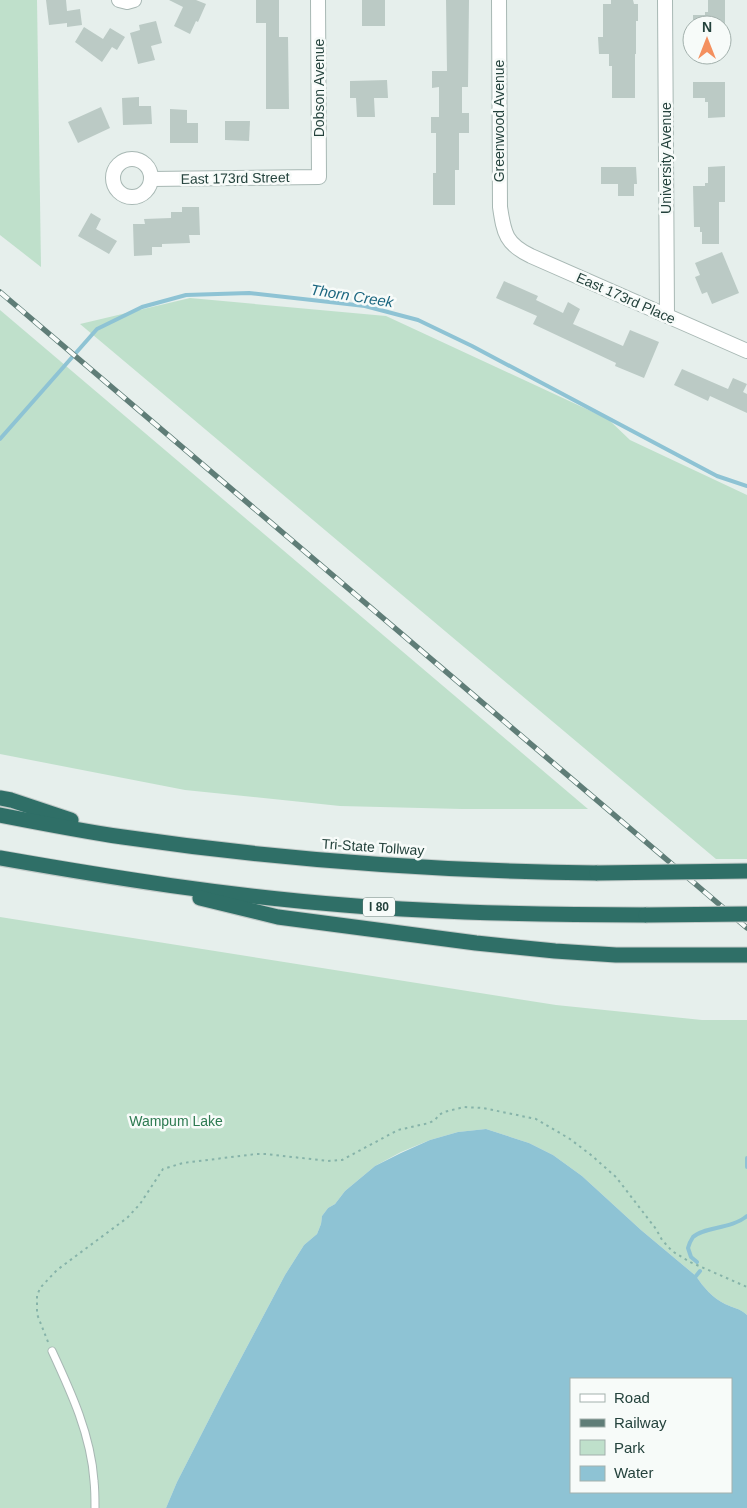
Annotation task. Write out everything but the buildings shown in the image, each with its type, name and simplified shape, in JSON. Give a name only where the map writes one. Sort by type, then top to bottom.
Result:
[{"type":"highway","points":[[0,798],[120,837]]},
{"type":"highway","name":"Tri-State Tollway","points":[[0,815],[120,837],[339,862],[481,870],[597,872],[747,871]]},
{"type":"highway","name":"I 80","points":[[0,858],[194,890],[343,905],[465,912],[646,915],[747,914]]},
{"type":"highway","points":[[114,878],[278,917],[369,930],[555,952],[616,955],[747,955]]},
{"type":"street","points":[[119,0],[127,2],[134,0]]},
{"type":"street","name":"Dobson Avenue","points":[[318,0],[319,177]]},
{"type":"street","name":"Greenwood Avenue","points":[[499,0],[500,208],[503,229],[508,240]]},
{"type":"street","name":"University Avenue","points":[[665,0],[667,315]]},
{"type":"street","name":"East 173rd Street","points":[[151,179],[319,177]]},
{"type":"street","name":"East 173rd Place","points":[[508,240],[518,250],[747,351]]},
{"type":"lane","points":[[52,1351],[74,1399],[83,1426],[94,1479],[95,1508]]},
{"type":"path","points":[[52,1351],[37,1314],[37,1296],[40,1288],[57,1270],[127,1218],[140,1204],[164,1169],[183,1163],[256,1154],[328,1161],[342,1160],[398,1130],[429,1123],[444,1112],[464,1107],[483,1108],[536,1119],[570,1139],[616,1177],[672,1251],[690,1262],[747,1288]]},
{"type":"green space","points":[[0,0],[37,0],[41,267],[0,235]]},
{"type":"green space","points":[[190,298],[386,316],[608,419],[630,440],[747,495],[747,859],[716,859],[80,324]]},
{"type":"green space","points":[[0,310],[588,809],[462,809],[340,806],[185,790],[0,754]]},
{"type":"green space","name":"Wampum Lake","points":[[0,917],[556,1005],[702,1020],[747,1020],[747,1315],[739,1309],[721,1302],[712,1295],[696,1276],[641,1230],[582,1176],[553,1155],[529,1143],[486,1129],[458,1132],[430,1140],[401,1152],[375,1166],[345,1191],[335,1204],[328,1208],[322,1216],[317,1234],[304,1245],[285,1275],[177,1482],[166,1508],[0,1508]]},
{"type":"water","points":[[486,1129],[529,1143],[553,1155],[582,1176],[641,1230],[696,1276],[712,1295],[721,1302],[739,1309],[747,1315],[747,1508],[166,1508],[177,1482],[285,1275],[304,1245],[317,1234],[322,1216],[345,1191],[375,1166],[430,1140],[458,1132]]},
{"type":"waterway","name":"Thorn Creek","points":[[0,439],[97,329],[142,307],[186,295],[249,293],[365,306],[418,320],[472,346],[717,476],[747,486]]},
{"type":"waterway","points":[[747,1158],[747,1167]]},
{"type":"waterway","points":[[697,1262],[691,1257],[688,1248],[693,1237],[704,1231],[734,1223],[747,1216]]},
{"type":"waterway","points":[[696,1276],[700,1271]]},
{"type":"railway","points":[[0,292],[747,928]]}]
